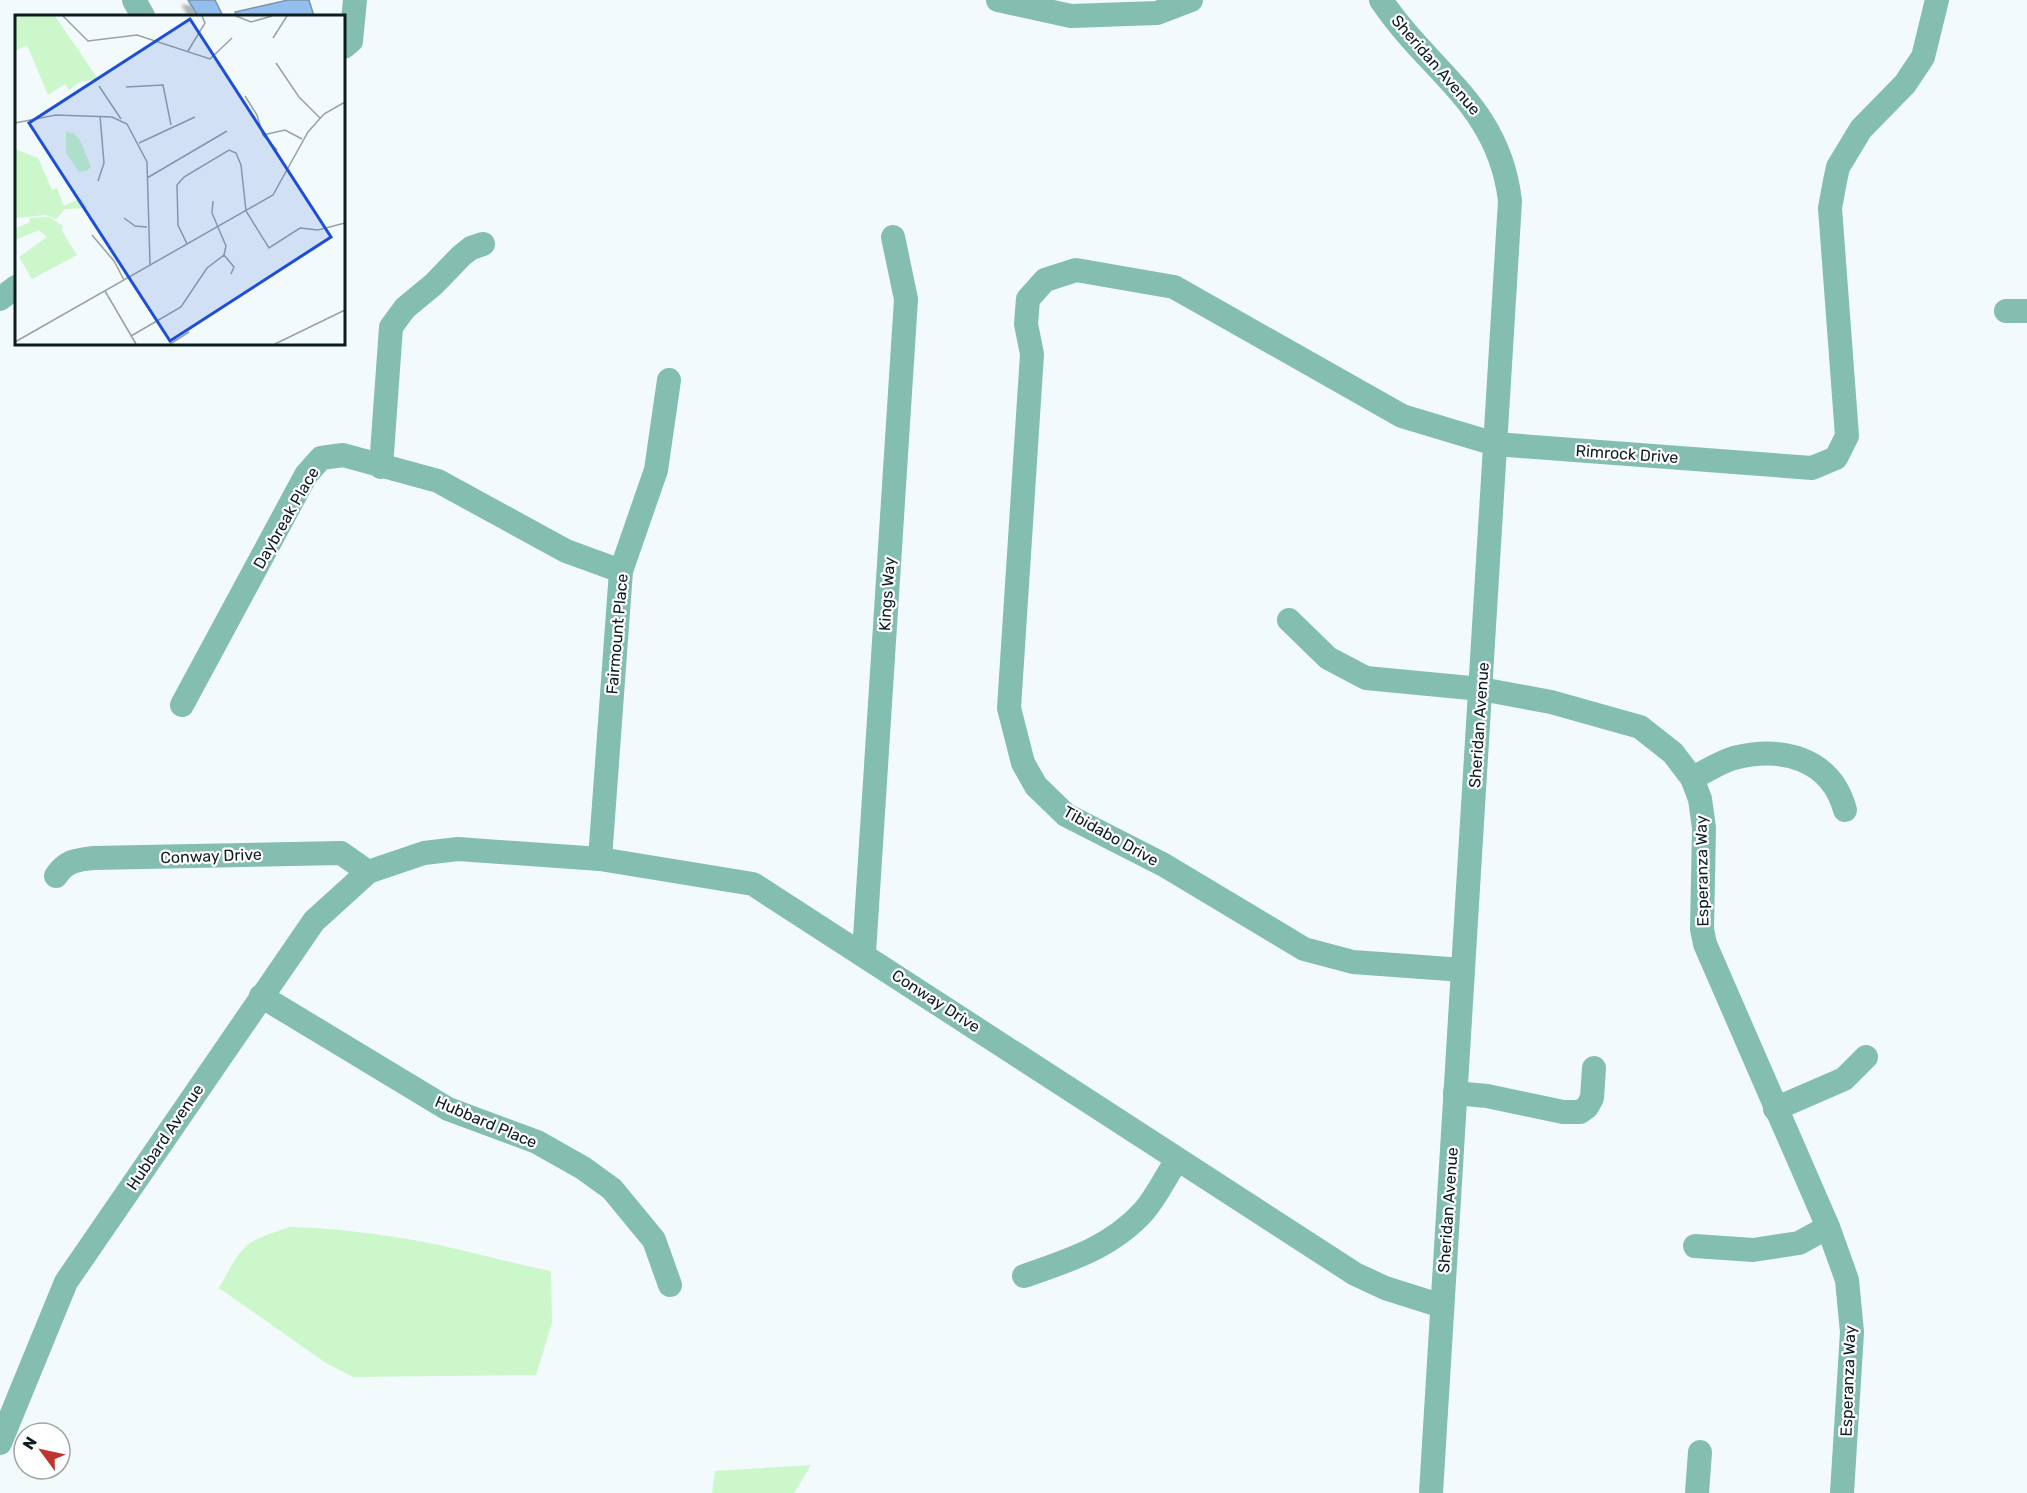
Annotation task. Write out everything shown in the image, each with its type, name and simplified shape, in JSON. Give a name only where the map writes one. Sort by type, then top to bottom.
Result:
[{"type":"street","points":[[134,0],[142,15]]},
{"type":"street","points":[[345,46],[351,41],[355,0]]},
{"type":"street","points":[[998,0],[1072,8],[1157,13],[1191,0]]},
{"type":"street","name":"Sheridan Avenue","points":[[1381,0],[1396,22],[1488,127],[1504,168],[1510,201],[1431,1493]]},
{"type":"street","name":"Rimrock Drive","points":[[1032,354],[1026,324],[1028,300],[1045,280],[1076,270],[1174,287],[1402,416],[1496,444],[1812,468],[1836,458],[1847,436],[1830,208],[1837,174],[1861,129],[1905,84],[1923,57],[1937,0]]},
{"type":"street","name":"Kings Way","points":[[864,953],[906,299],[893,237]]},
{"type":"street","points":[[381,467],[391,327],[405,308],[434,284],[461,256],[483,244]]},
{"type":"street","points":[[0,298],[15,288]]},
{"type":"street","name":"Tibidabo Drive","points":[[1032,354],[1009,708],[1023,763],[1036,786],[1066,814],[1164,865],[1304,949],[1353,962],[1463,970]]},
{"type":"street","name":"Fairmount Place","points":[[600,859],[621,571],[656,470],[669,380]]},
{"type":"street","name":"Daybreak Place","points":[[182,705],[306,475],[321,458],[343,455],[438,481],[566,551],[621,571]]},
{"type":"street","name":"Esperanza Way","points":[[1289,620],[1328,658],[1366,678],[1481,689],[1551,702],[1640,727],[1673,753],[1692,778],[1700,799],[1704,828],[1702,929],[1705,944],[1828,1227],[1847,1280],[1852,1332],[1842,1493]]},
{"type":"street","points":[[1692,778],[1732,759],[1764,753],[1810,762],[1824,771],[1840,792],[1845,810]]},
{"type":"street","name":"Conway Drive","points":[[56,876],[62,867],[72,861],[93,858],[341,853],[375,870],[424,853],[458,849],[600,859],[753,884],[864,953],[1177,1160],[1355,1274],[1385,1288],[1442,1306]]},
{"type":"street","name":"Hubbard Avenue","points":[[0,1443],[66,1282],[314,921],[375,870]]},
{"type":"street","name":"Hubbard Place","points":[[261,996],[448,1109],[537,1142],[583,1168],[612,1189],[654,1240],[670,1285]]},
{"type":"street","points":[[1775,1109],[1844,1080],[1866,1057]]},
{"type":"street","points":[[1455,1093],[1487,1096],[1563,1113],[1580,1112],[1587,1107],[1592,1098],[1594,1068]]},
{"type":"street","points":[[1024,1276],[1080,1257],[1119,1235],[1145,1210],[1177,1160]]},
{"type":"street","points":[[1695,1246],[1753,1250],[1799,1243],[1828,1227]]},
{"type":"street","points":[[1697,1493],[1700,1452]]},
{"type":"green space","points":[[290,1227],[341,1230],[407,1239],[551,1271],[552,1323],[536,1375],[353,1377],[326,1363],[219,1288],[246,1247],[262,1237]]},
{"type":"green space","points":[[811,1465],[794,1493],[712,1493],[715,1471]]},
{"type":"building","points":[[188,0],[215,0],[222,15],[197,15]]},
{"type":"building","points":[[288,0],[309,0],[314,15],[236,15],[235,12]]}]
